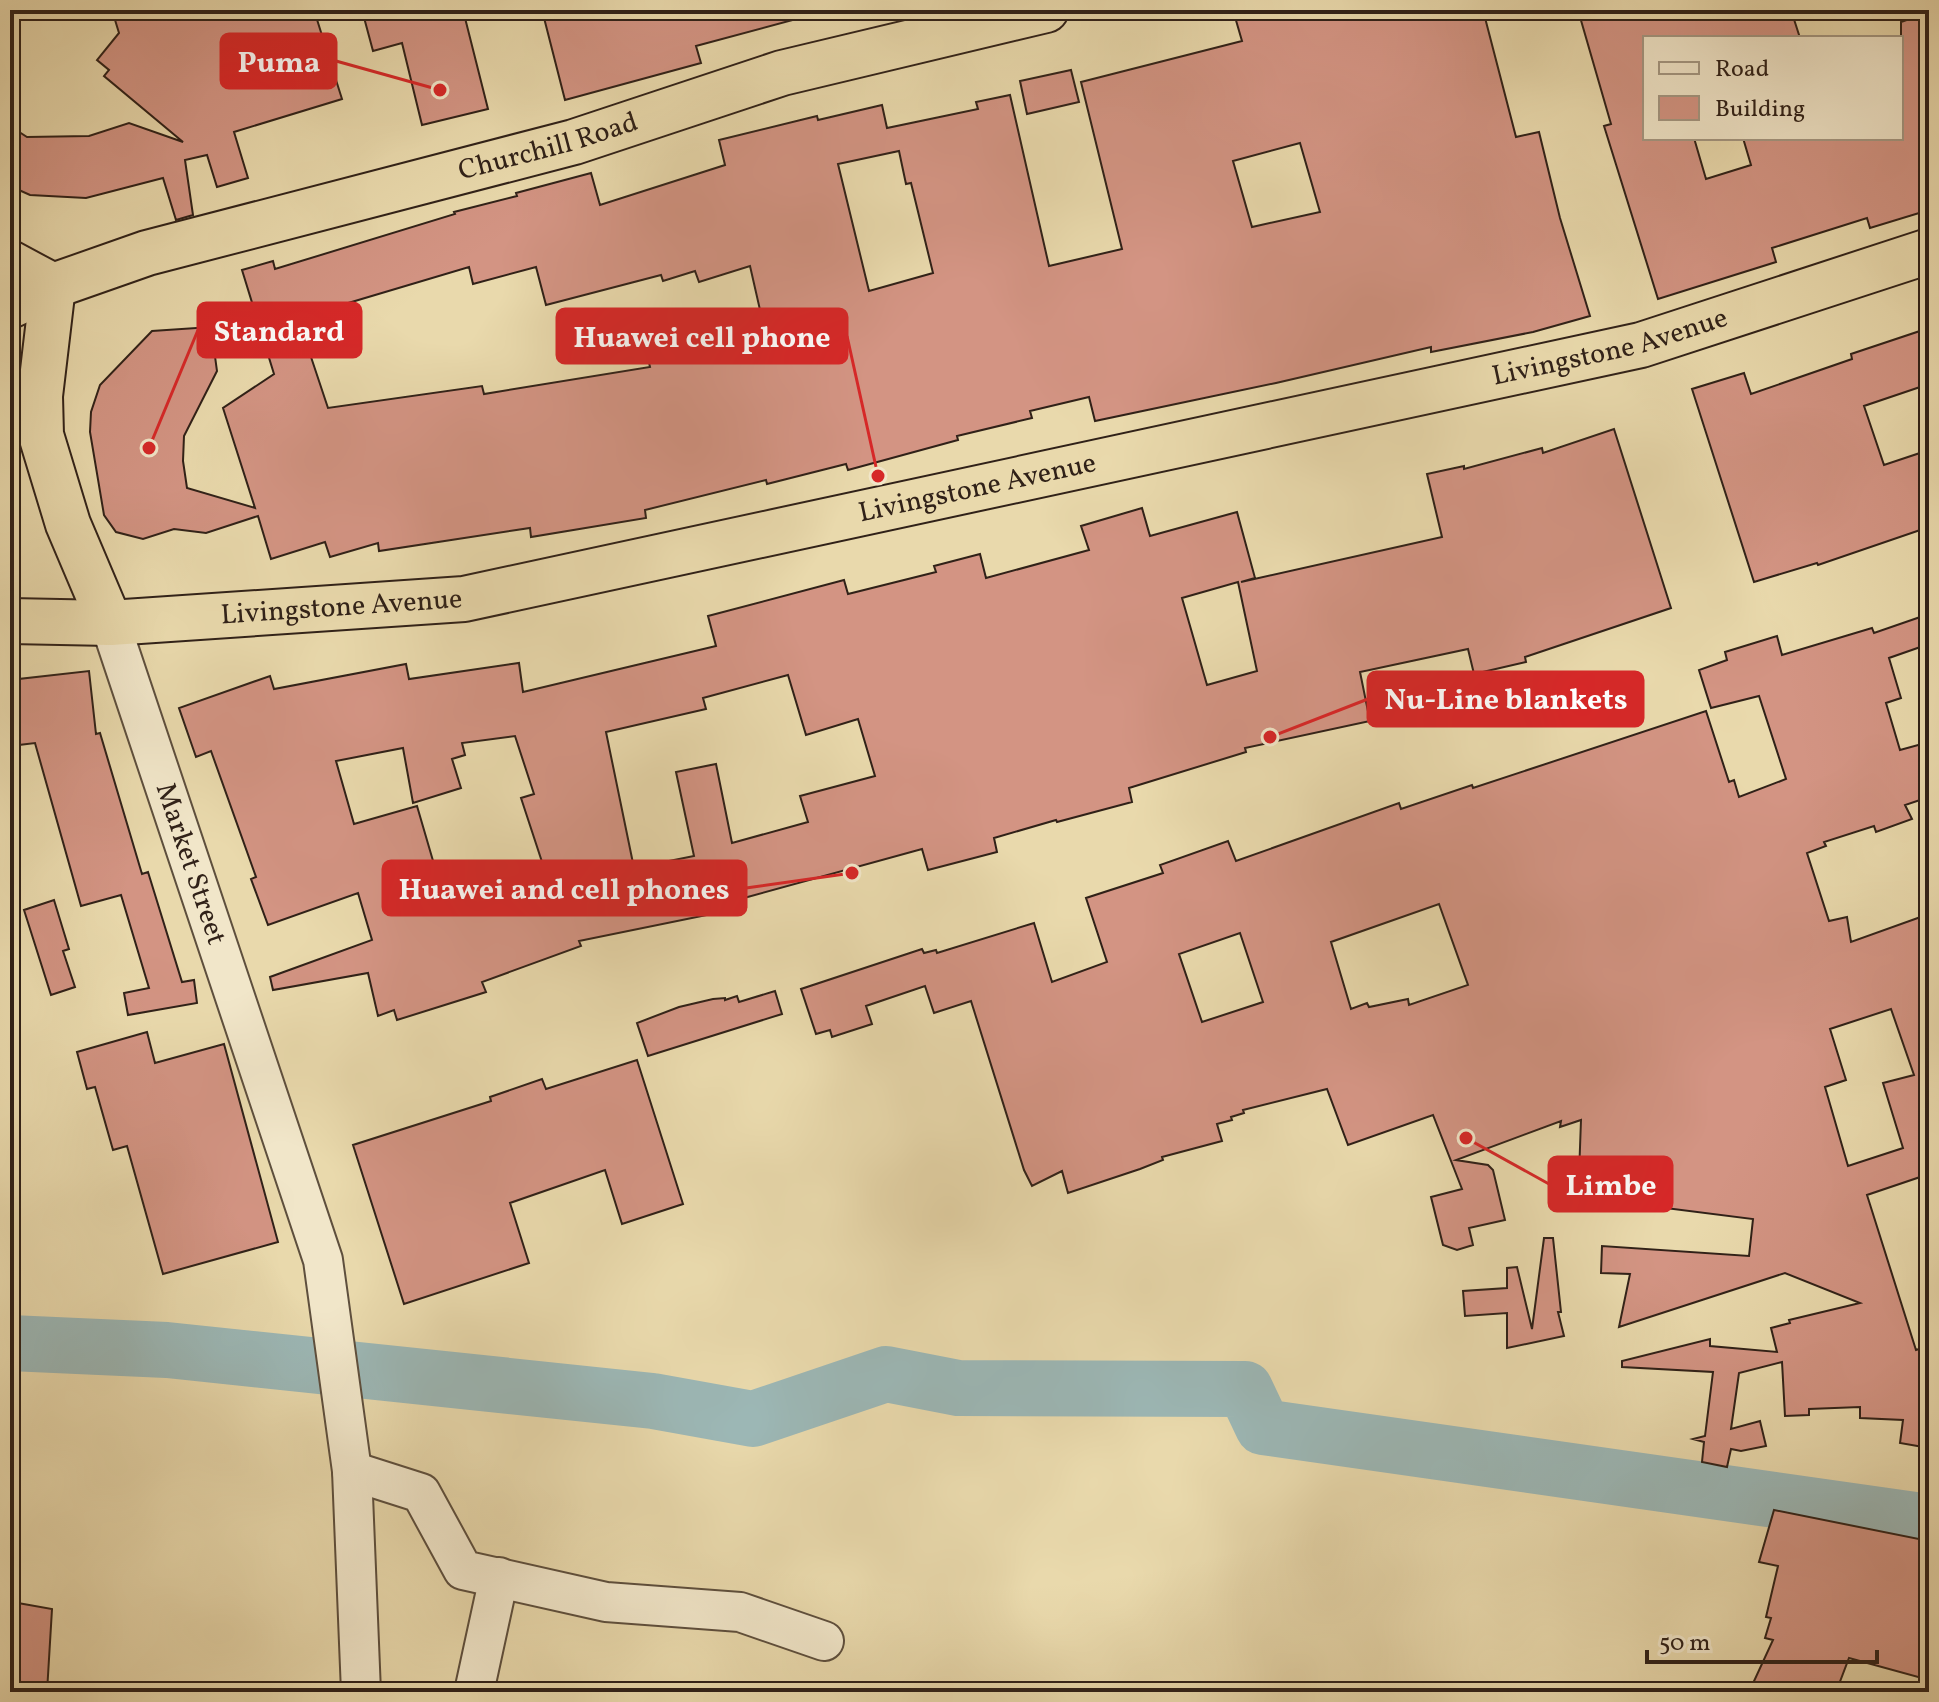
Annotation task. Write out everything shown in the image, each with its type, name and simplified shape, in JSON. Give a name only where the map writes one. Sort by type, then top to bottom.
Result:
[{"type":"highway","name":"Churchill Road","points":[[10,306],[53,286],[147,253],[574,142],[782,73],[1046,10]]},
{"type":"highway","name":"Livingstone Avenue","points":[[10,621],[110,623],[464,599],[1641,345],[1929,251]]},
{"type":"highway","points":[[10,263],[53,286],[40,396],[25,427],[110,623]]},
{"type":"street","name":"Market Street","points":[[110,623],[323,1260],[352,1471],[361,1692]]},
{"type":"street","points":[[352,1471],[421,1493],[463,1570],[606,1602],[740,1612],[824,1641]]},
{"type":"street","points":[[474,1692],[499,1577]]},
{"type":"building","points":[[112,10],[314,10],[342,99],[234,132],[248,178],[217,187],[207,155],[185,160],[193,215],[176,220],[163,178],[86,198],[30,195],[10,186],[10,126],[27,137],[89,136],[129,123],[183,142],[104,76],[109,70],[97,60],[119,33]]},
{"type":"building","points":[[362,10],[463,10],[488,109],[422,125],[402,43],[373,51]]},
{"type":"building","points":[[542,10],[799,10],[800,18],[696,46],[701,63],[565,100]]},
{"type":"building","points":[[1233,10],[1483,10],[1516,137],[1539,132],[1560,218],[1590,316],[1533,332],[1431,352],[1431,347],[1095,421],[1089,397],[1030,411],[1032,418],[957,436],[958,440],[848,470],[846,464],[767,484],[766,480],[645,510],[646,518],[531,537],[530,528],[379,551],[378,543],[330,557],[325,542],[271,559],[258,516],[206,533],[174,529],[143,539],[116,532],[104,515],[90,432],[91,412],[100,385],[152,331],[211,327],[217,371],[184,436],[183,461],[187,488],[255,508],[223,408],[274,374],[242,270],[273,261],[275,269],[454,212],[517,196],[516,193],[591,173],[600,205],[725,165],[719,140],[817,116],[818,120],[882,105],[887,128],[978,109],[976,102],[1010,95],[1049,266],[1122,249],[1081,82],[1242,41]],"holes":[[[1300,143],[1320,212],[1252,227],[1233,161]],[[899,151],[906,184],[911,183],[933,273],[869,291],[838,164]],[[750,266],[763,323],[647,354],[650,367],[484,394],[482,386],[328,408],[298,318],[469,267],[473,284],[536,267],[546,305],[661,275],[663,281],[695,271],[699,282]]]},
{"type":"building","points":[[1578,10],[1791,10],[1799,36],[1643,36],[1643,140],[1695,140],[1706,179],[1751,165],[1744,140],[1903,140],[1901,22],[1929,12],[1929,210],[1870,228],[1867,218],[1772,248],[1776,262],[1658,299],[1604,126],[1611,124]]},
{"type":"building","points":[[1071,70],[1079,102],[1027,114],[1020,81]]},
{"type":"building","points":[[1929,328],[1929,384],[1864,406],[1884,465],[1929,450],[1929,527],[1818,565],[1754,582],[1692,389],[1744,373],[1751,394],[1852,359],[1851,354]]},
{"type":"building","points":[[1614,429],[1671,608],[1525,657],[1526,662],[1474,674],[1468,649],[1360,672],[1370,721],[1245,748],[1246,752],[1129,788],[1132,802],[994,838],[997,852],[928,870],[922,849],[744,898],[746,907],[579,941],[581,946],[482,982],[486,992],[397,1020],[394,1010],[378,1016],[368,973],[273,990],[270,977],[372,940],[358,893],[268,925],[251,879],[256,877],[211,751],[196,757],[179,708],[270,676],[274,689],[406,664],[409,679],[519,663],[523,692],[716,646],[708,616],[844,580],[848,594],[936,572],[934,566],[980,554],[986,578],[1089,550],[1081,526],[1142,508],[1150,536],[1237,512],[1255,578],[1241,582],[1442,537],[1427,474],[1464,466],[1464,469],[1542,448],[1543,453]],"holes":[[[1238,582],[1257,671],[1207,685],[1182,598]],[[788,675],[806,735],[858,719],[875,776],[800,796],[808,822],[732,843],[716,764],[676,772],[694,856],[634,868],[606,732],[706,709],[703,698]],[[515,736],[534,794],[521,798],[543,865],[456,897],[454,891],[443,895],[417,806],[354,824],[336,761],[403,748],[413,803],[461,788],[452,759],[465,755],[462,743]]]},
{"type":"building","points":[[1929,614],[1929,644],[1889,658],[1901,698],[1886,703],[1900,750],[1929,742],[1929,797],[1905,805],[1912,819],[1876,832],[1874,826],[1824,842],[1826,846],[1807,853],[1829,921],[1847,917],[1851,942],[1929,914],[1929,1149],[1923,1151],[1929,1174],[1867,1195],[1916,1350],[1919,1349],[1929,1380],[1929,1448],[1900,1443],[1903,1420],[1860,1418],[1860,1407],[1809,1409],[1809,1415],[1785,1416],[1782,1362],[1739,1373],[1731,1429],[1760,1421],[1766,1446],[1741,1451],[1731,1449],[1727,1467],[1702,1462],[1704,1442],[1693,1439],[1705,1436],[1713,1372],[1622,1367],[1622,1361],[1710,1339],[1710,1346],[1777,1352],[1771,1328],[1790,1323],[1789,1320],[1860,1303],[1785,1273],[1619,1327],[1630,1274],[1601,1273],[1602,1246],[1749,1256],[1753,1219],[1587,1198],[1579,1175],[1581,1120],[1560,1127],[1561,1121],[1456,1160],[1488,1165],[1493,1170],[1505,1220],[1469,1228],[1473,1245],[1457,1250],[1443,1245],[1431,1197],[1462,1189],[1433,1115],[1348,1145],[1327,1089],[1243,1110],[1244,1113],[1231,1117],[1232,1120],[1217,1124],[1222,1141],[1162,1157],[1163,1160],[1140,1169],[1068,1193],[1062,1171],[1032,1186],[1024,1170],[971,1001],[934,1013],[925,986],[866,1006],[872,1024],[832,1037],[830,1030],[816,1034],[801,989],[922,949],[924,953],[936,950],[937,953],[1034,923],[1052,982],[1107,962],[1086,898],[1163,873],[1160,865],[1228,841],[1236,861],[1399,803],[1401,809],[1472,785],[1473,788],[1706,711],[1729,782],[1734,780],[1739,797],[1786,779],[1759,696],[1711,708],[1699,670],[1727,660],[1725,652],[1777,636],[1782,655],[1872,628],[1874,633]],"holes":[[[1439,904],[1468,985],[1409,1005],[1408,999],[1369,1007],[1367,1003],[1351,1009],[1331,942]],[[1240,933],[1263,1002],[1202,1022],[1179,954]],[[1891,1009],[1914,1075],[1883,1083],[1903,1148],[1848,1166],[1825,1087],[1846,1080],[1830,1029]]]},
{"type":"building","points":[[89,671],[96,734],[100,733],[142,874],[148,872],[182,982],[194,980],[197,1003],[128,1015],[124,993],[149,988],[121,895],[81,906],[35,743],[10,746],[10,680]]},
{"type":"building","points":[[54,900],[69,949],[63,951],[75,987],[51,995],[24,910]]},
{"type":"building","points":[[775,991],[782,1014],[648,1056],[637,1023],[679,1007],[713,999],[725,1000],[737,996],[739,1002]]},
{"type":"building","points":[[147,1032],[155,1063],[224,1044],[278,1242],[163,1274],[127,1146],[113,1150],[95,1087],[87,1089],[77,1052]]},
{"type":"building","points":[[637,1060],[683,1204],[622,1224],[605,1170],[510,1203],[529,1263],[404,1304],[353,1145],[491,1101],[490,1097],[542,1079],[546,1089]]},
{"type":"building","points":[[1544,1238],[1553,1238],[1561,1312],[1558,1312],[1564,1336],[1507,1348],[1507,1313],[1465,1316],[1463,1291],[1507,1288],[1507,1268],[1517,1267],[1532,1329]]},
{"type":"building","points":[[1774,1510],[1929,1541],[1929,1680],[1849,1658],[1836,1692],[1749,1692],[1773,1640],[1765,1638],[1771,1618],[1766,1617],[1778,1566],[1759,1562]]},
{"type":"building","points":[[18,1603],[52,1609],[47,1692],[13,1692],[13,1632]]},
{"type":"waterway","points":[[10,1343],[167,1350],[653,1401],[753,1419],[886,1374],[958,1388],[1245,1389],[1263,1427],[1929,1522]]},
{"type":"place","name":"Puma","points":[[440,90]]},
{"type":"place","name":"Standard","points":[[149,448]]},
{"type":"place","name":"Huawei cell phone","points":[[878,476]]},
{"type":"place","name":"Nu-Line blankets","points":[[1270,737]]},
{"type":"place","name":"Huawei and cell phones","points":[[852,873]]},
{"type":"place","name":"Limbe","points":[[1466,1138]]}]
